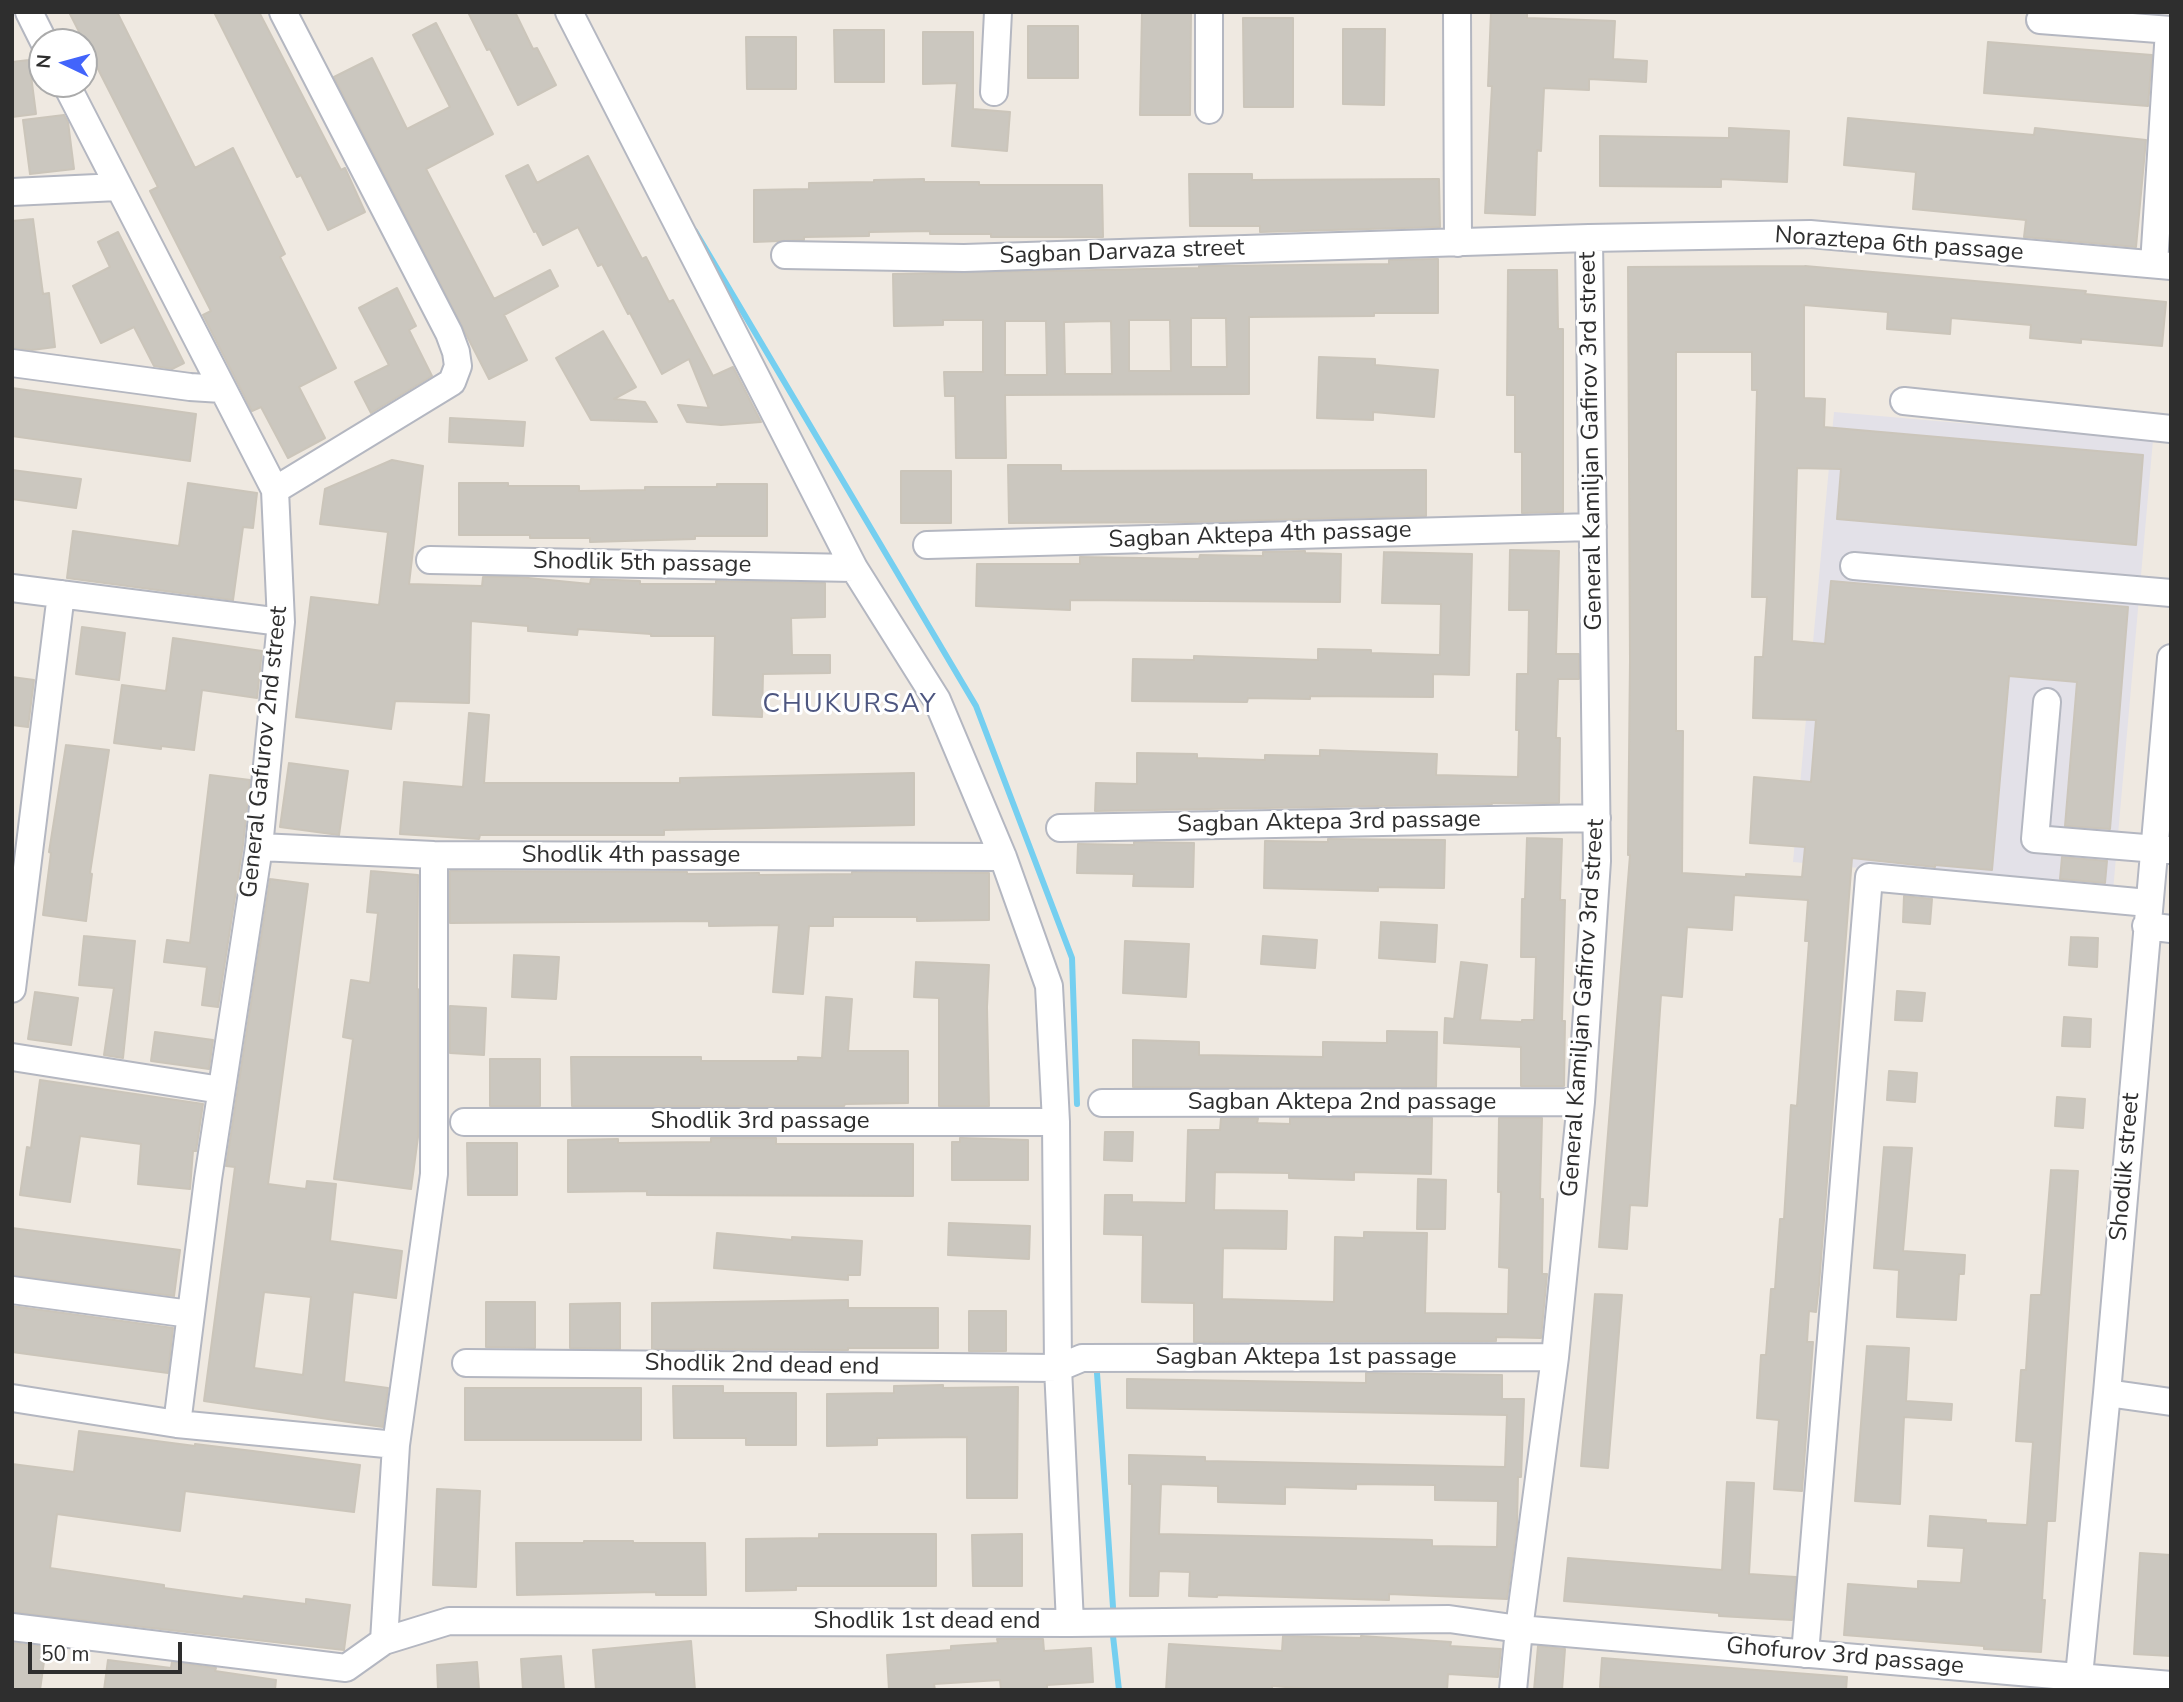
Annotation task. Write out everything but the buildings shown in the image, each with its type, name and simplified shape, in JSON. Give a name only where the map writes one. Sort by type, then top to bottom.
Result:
[{"type":"street","points":[[29,12],[37,28]]},
{"type":"street","points":[[275,490],[452,382],[458,366],[449,333],[283,12]]},
{"type":"street","points":[[569,12],[854,568],[937,700],[1003,857],[1049,986],[1056,1122],[1058,1368],[1070,1623]]},
{"type":"street","points":[[994,92],[998,12]]},
{"type":"street","points":[[1209,12],[1209,110]]},
{"type":"street","points":[[1457,12],[1458,243]]},
{"type":"street","points":[[2040,20],[2170,30],[2162,265]]},
{"type":"street","name":"General Gafurov 2nd street","points":[[73,98],[275,490],[281,622],[259,847],[221,1090],[177,1424]]},
{"type":"street","points":[[12,192],[118,187]]},
{"type":"street","name":"Noraztepa 6th passage","points":[[1458,243],[1810,234],[2162,265]]},
{"type":"street","name":"General Kamiljan Gafirov 3rd street","points":[[1513,1690],[1555,1357],[1581,1102],[1597,861],[1589,238]]},
{"type":"street","name":"Sagban Darvaza street","points":[[785,255],[964,258],[1458,243]]},
{"type":"street","points":[[12,363],[222,389]]},
{"type":"street","points":[[1904,401],[2171,429]]},
{"type":"street","name":"Sagban Aktepa 4th passage","points":[[927,545],[1593,527]]},
{"type":"street","name":"Shodlik 5th passage","points":[[430,560],[854,568]]},
{"type":"street","points":[[1854,566],[2171,593]]},
{"type":"street","points":[[12,588],[281,622]]},
{"type":"street","points":[[12,989],[61,594]]},
{"type":"street","name":"Shodlik street","points":[[2079,1676],[2162,849],[2171,658]]},
{"type":"street","points":[[2047,702],[2035,839],[2162,849]]},
{"type":"street","name":"Sagban Aktepa 3rd passage","points":[[1060,828],[1597,818]]},
{"type":"street","name":"Shodlik 4th passage","points":[[259,847],[434,855],[1003,857]]},
{"type":"street","points":[[384,1642],[396,1445],[434,1174],[434,855]]},
{"type":"street","points":[[1805,1654],[1869,877],[2155,919]]},
{"type":"street","points":[[12,1057],[221,1090]]},
{"type":"street","name":"Sagban Aktepa 2nd passage","points":[[1102,1103],[1581,1102]]},
{"type":"street","name":"Shodlik 3rd passage","points":[[464,1122],[1056,1122]]},
{"type":"street","points":[[12,1290],[190,1314]]},
{"type":"street","name":"Sagban Aktepa 1st passage","points":[[1058,1368],[1082,1358],[1555,1357]]},
{"type":"street","name":"Shodlik 2nd dead end","points":[[466,1363],[1058,1368]]},
{"type":"street","points":[[2106,1392],[2171,1402]]},
{"type":"street","points":[[12,1398],[177,1424],[396,1445]]},
{"type":"street","name":"Shodlik 1st dead end","points":[[12,1627],[346,1668],[384,1642],[449,1621],[1070,1623],[1450,1619],[1519,1629]]},
{"type":"street","name":"Ghofurov 3rd passage","points":[[1519,1629],[2171,1685]]},
{"type":"shaded area","points":[[1834,412],[2153,440],[2113,891],[1793,862]]},
{"type":"waterway","points":[[695,231],[976,706],[1072,958],[1077,1104]]},
{"type":"waterway","points":[[1097,1373],[1113,1607]]},
{"type":"waterway","points":[[1113,1636],[1119,1690]]},
{"type":"district","name":"CHUKURSAY","points":[[850,706]]}]
